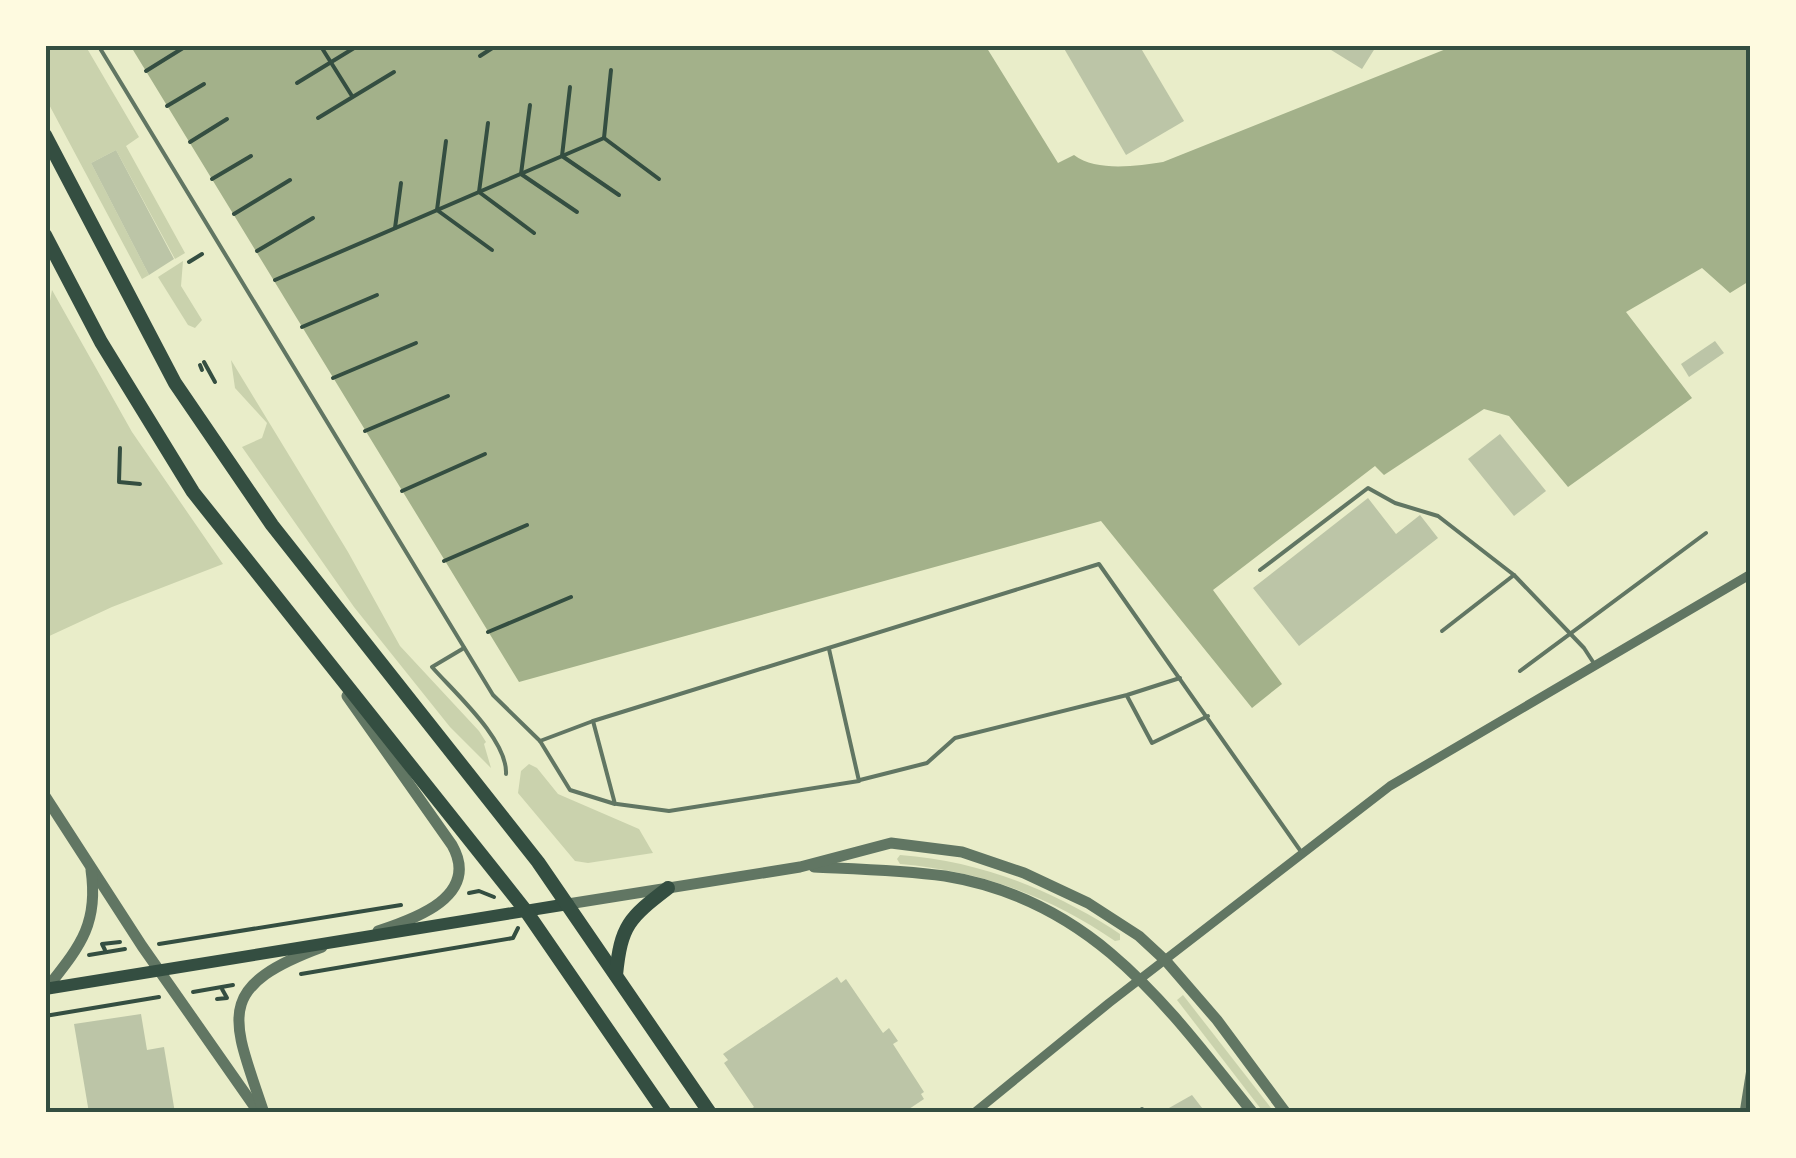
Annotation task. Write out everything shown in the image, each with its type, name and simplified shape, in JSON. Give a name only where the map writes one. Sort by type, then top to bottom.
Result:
[{"type":"main road","points":[[45,135],[175,383],[228,462],[272,525],[568,904],[710,1113]]},
{"type":"main road","points":[[45,235],[101,342],[194,492],[526,911],[665,1113]]},
{"type":"main road","points":[[616,975],[620,937],[638,911],[668,888]]},
{"type":"main road","points":[[46,988],[568,904]]},
{"type":"street","points":[[974,1113],[1406,774],[1751,574]]},
{"type":"street","points":[[261,1113],[237,1029],[241,1001],[258,981],[281,965],[312,951],[408,921],[445,897],[459,875],[456,851],[316,648]]},
{"type":"street","points":[[45,796],[158,970],[261,1113]]},
{"type":"street","points":[[568,904],[800,866],[891,843],[962,852],[1024,873],[1088,903],[1140,936],[1217,1020],[1286,1113]]},
{"type":"street","points":[[46,988],[83,942],[94,894],[90,866]]},
{"type":"street","points":[[800,866],[948,877],[1008,894],[1084,931],[1143,979],[1253,1113]]},
{"type":"street","points":[[1744,1113],[1751,1069]]},
{"type":"lane","points":[[98,45],[498,703],[540,741],[570,790],[615,804],[669,811],[860,780],[927,763],[956,738],[1127,696],[1180,678]]},
{"type":"lane","points":[[1260,570],[1368,488],[1396,503],[1438,516],[1514,575],[1584,648],[1595,665]]},
{"type":"lane","points":[[1520,672],[1706,533]]},
{"type":"lane","points":[[540,741],[1099,564],[1302,853]]},
{"type":"lane","points":[[1442,631],[1514,575]]},
{"type":"lane","points":[[464,648],[432,667],[499,746],[506,774]]},
{"type":"lane","points":[[829,650],[860,780]]},
{"type":"lane","points":[[1127,696],[1152,743],[1208,716]]},
{"type":"lane","points":[[594,721],[615,804]]},
{"type":"lane","points":[[1138,1113],[1146,1113]]},
{"type":"path","points":[[320,45],[352,97]]},
{"type":"path","points":[[298,83],[360,45]]},
{"type":"path","points":[[480,56],[497,45]]},
{"type":"path","points":[[146,71],[183,48]]},
{"type":"path","points":[[604,138],[611,70]]},
{"type":"path","points":[[318,118],[394,72]]},
{"type":"path","points":[[167,106],[204,84]]},
{"type":"path","points":[[562,156],[570,87]]},
{"type":"path","points":[[520,174],[530,105]]},
{"type":"path","points":[[190,142],[227,119]]},
{"type":"path","points":[[480,192],[488,123]]},
{"type":"path","points":[[274,280],[604,138]]},
{"type":"path","points":[[604,138],[658,179]]},
{"type":"path","points":[[438,210],[446,140]]},
{"type":"path","points":[[212,179],[251,156]]},
{"type":"path","points":[[562,156],[619,195]]},
{"type":"path","points":[[520,174],[577,212]]},
{"type":"path","points":[[234,214],[290,180]]},
{"type":"path","points":[[395,228],[401,183]]},
{"type":"path","points":[[480,192],[534,233]]},
{"type":"path","points":[[438,210],[492,250]]},
{"type":"path","points":[[257,251],[313,218]]},
{"type":"path","points":[[190,262],[202,254]]},
{"type":"path","points":[[302,327],[377,295]]},
{"type":"path","points":[[333,378],[416,342]]},
{"type":"path","points":[[202,366],[216,382]]},
{"type":"path","points":[[365,431],[448,396]]},
{"type":"path","points":[[120,448],[119,482],[140,484]]},
{"type":"path","points":[[402,490],[485,454]]},
{"type":"path","points":[[444,561],[528,525]]},
{"type":"path","points":[[488,632],[571,597]]},
{"type":"path","points":[[474,883],[480,893]]},
{"type":"path","points":[[445,897],[480,893],[526,911]]},
{"type":"path","points":[[70,958],[408,903]]},
{"type":"path","points":[[106,950],[102,944],[120,942]]},
{"type":"path","points":[[217,999],[228,998],[222,989]]},
{"type":"shaded area","points":[[45,45],[85,45],[139,137],[126,146],[185,253],[175,259],[116,150],[91,163],[149,275],[142,279],[45,97]]},
{"type":"shaded area","points":[[130,45],[985,45],[1058,163],[1074,155],[1094,164],[1117,166],[1163,162],[1456,45],[1751,45],[1751,280],[1730,293],[1702,268],[1626,312],[1692,398],[1568,487],[1509,416],[1484,409],[1384,475],[1375,466],[1213,590],[1282,684],[1252,708],[1101,521],[519,682]]},
{"type":"shaded area","points":[[183,261],[181,286],[202,320],[195,328],[188,325],[158,277]]},
{"type":"shaded area","points":[[52,290],[132,432],[223,564],[45,638],[45,328]]},
{"type":"shaded area","points":[[231,360],[348,552],[400,646],[479,731],[486,742],[491,768],[450,727],[354,607],[242,447],[262,438],[267,423],[235,388]]},
{"type":"shaded area","points":[[529,764],[558,794],[639,829],[653,853],[588,863],[575,861],[518,793],[521,771]]},
{"type":"shaded area","points":[[900,855],[957,863],[1036,888],[1120,934],[1120,940],[1115,941],[1039,898],[986,879],[900,864]]},
{"type":"shaded area","points":[[1183,995],[1275,1113],[1264,1113],[1177,1000]]},
{"type":"building","points":[[1062,45],[1139,45],[1184,121],[1126,155]]},
{"type":"building","points":[[1323,45],[1377,45],[1362,69]]},
{"type":"building","points":[[116,150],[174,259],[149,275],[91,163]]},
{"type":"building","points":[[1715,341],[1724,353],[1689,377],[1681,364]]},
{"type":"building","points":[[1500,434],[1546,491],[1514,516],[1468,459]]},
{"type":"building","points":[[1368,498],[1396,534],[1420,515],[1438,538],[1299,646],[1253,588]]},
{"type":"building","points":[[837,977],[841,983],[846,979],[883,1033],[889,1028],[898,1041],[893,1044],[924,1092],[924,1099],[903,1113],[745,1113],[754,1107],[724,1063],[728,1060],[723,1054]]},
{"type":"building","points":[[141,1014],[147,1050],[164,1047],[175,1113],[89,1113],[74,1024]]},
{"type":"building","points":[[1192,1095],[1206,1113],[1173,1113],[1169,1108]]}]
